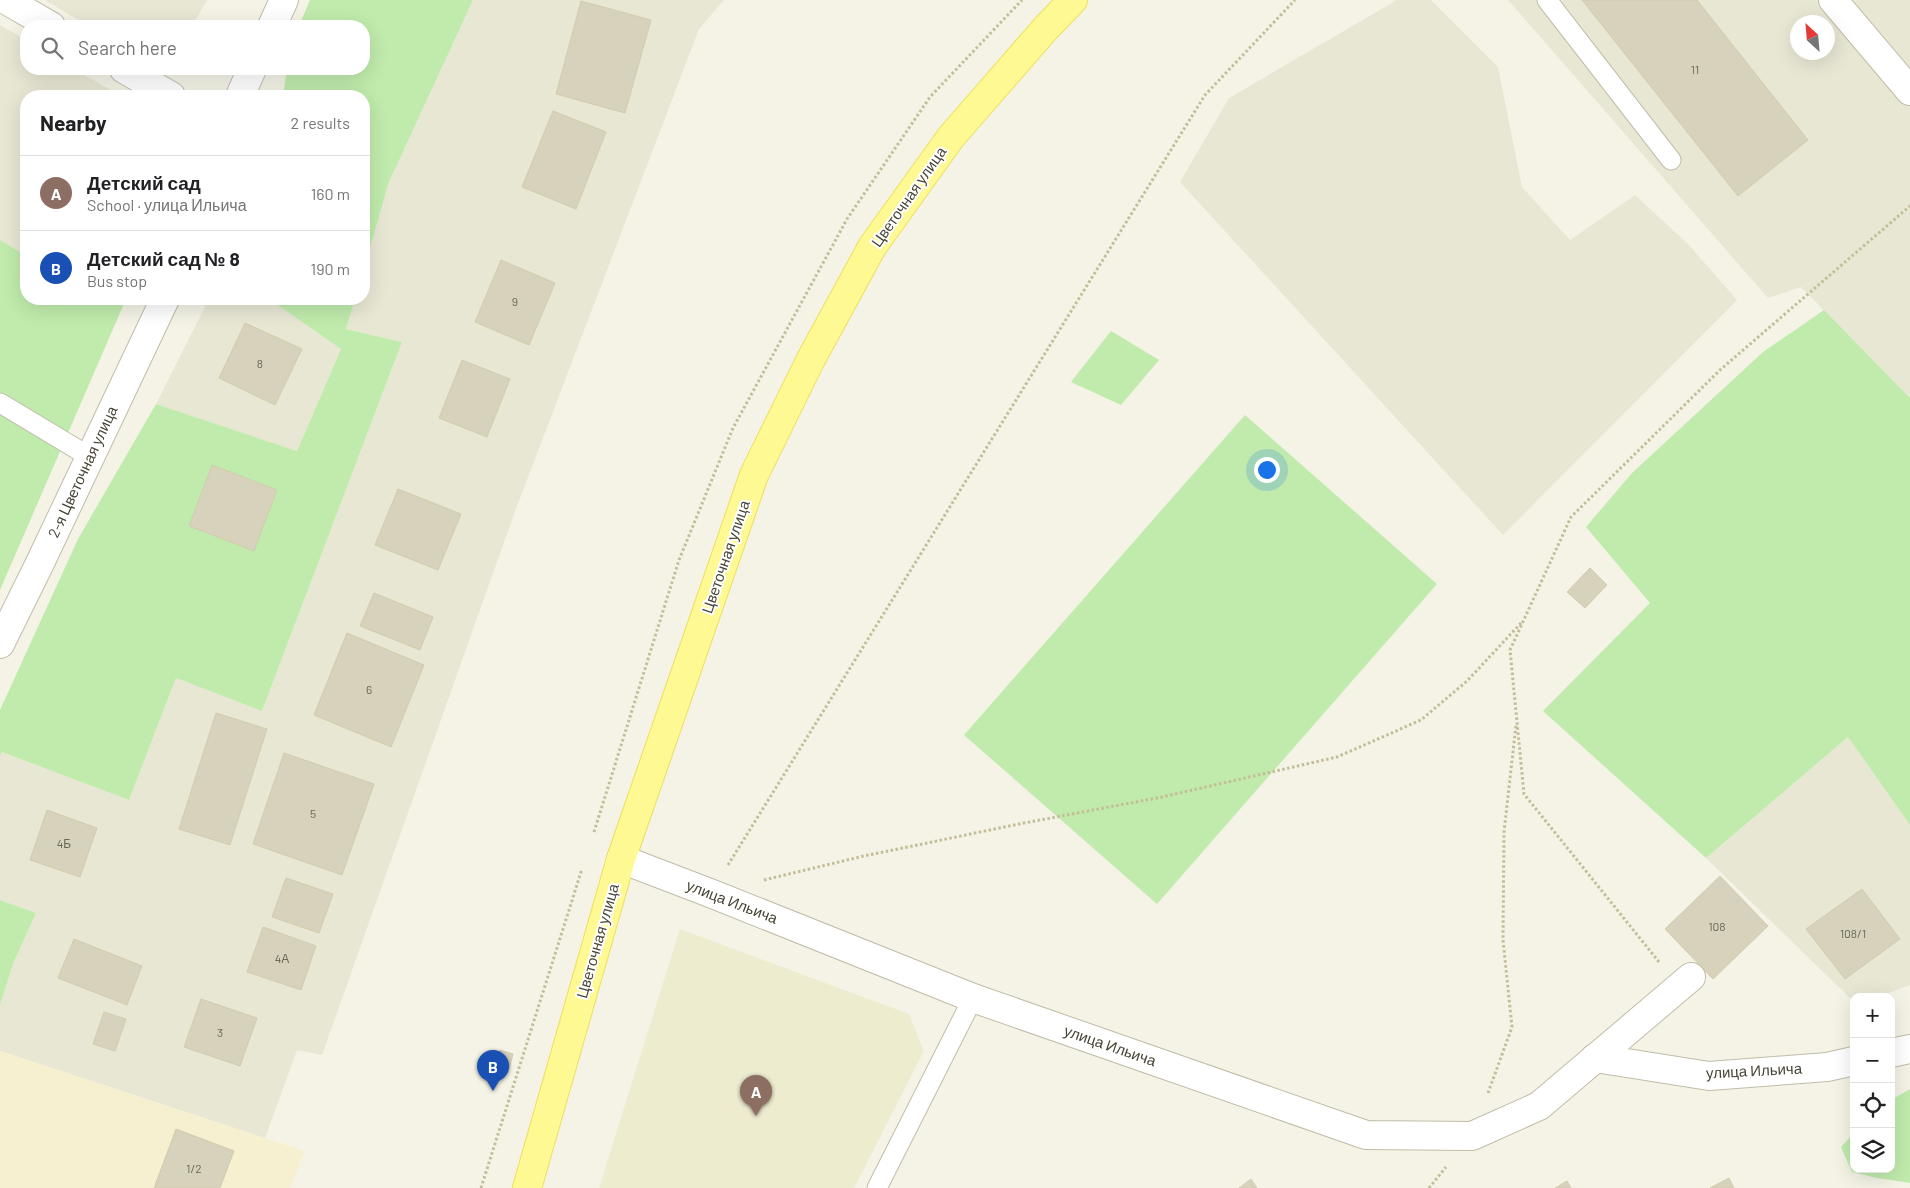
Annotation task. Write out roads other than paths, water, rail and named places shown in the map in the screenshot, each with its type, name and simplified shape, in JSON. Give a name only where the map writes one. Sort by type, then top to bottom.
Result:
[{"type":"main road","name":"Цветочная улица","points":[[527,1188],[622,859],[754,475],[811,359],[872,247],[951,137],[1046,28],[1073,0]]},
{"type":"street","points":[[6,0],[41,20]]},
{"type":"street","points":[[275,20],[284,0]]},
{"type":"street","points":[[1833,0],[1910,91]]},
{"type":"street","points":[[134,75],[160,90]]},
{"type":"street","points":[[243,90],[249,75]]},
{"type":"street","name":"2-я Цветочная улица","points":[[0,644],[162,305]]},
{"type":"street","name":"улица Ильича","points":[[622,859],[973,998],[1366,1135],[1472,1136],[1539,1106],[1691,977]]},
{"type":"street","points":[[1895,1052],[1910,1049]]},
{"type":"street","name":"улица Ильича","points":[[1595,1058],[1709,1076],[1827,1067],[1850,1062]]},
{"type":"lane","points":[[1547,0],[1671,160]]},
{"type":"lane","points":[[0,403],[90,457]]},
{"type":"lane","points":[[877,1188],[973,998]]},
{"type":"place","name":"Детский сад № 8","points":[[493,1091]]},
{"type":"place","name":"Детский сад","points":[[756,1116]]}]
